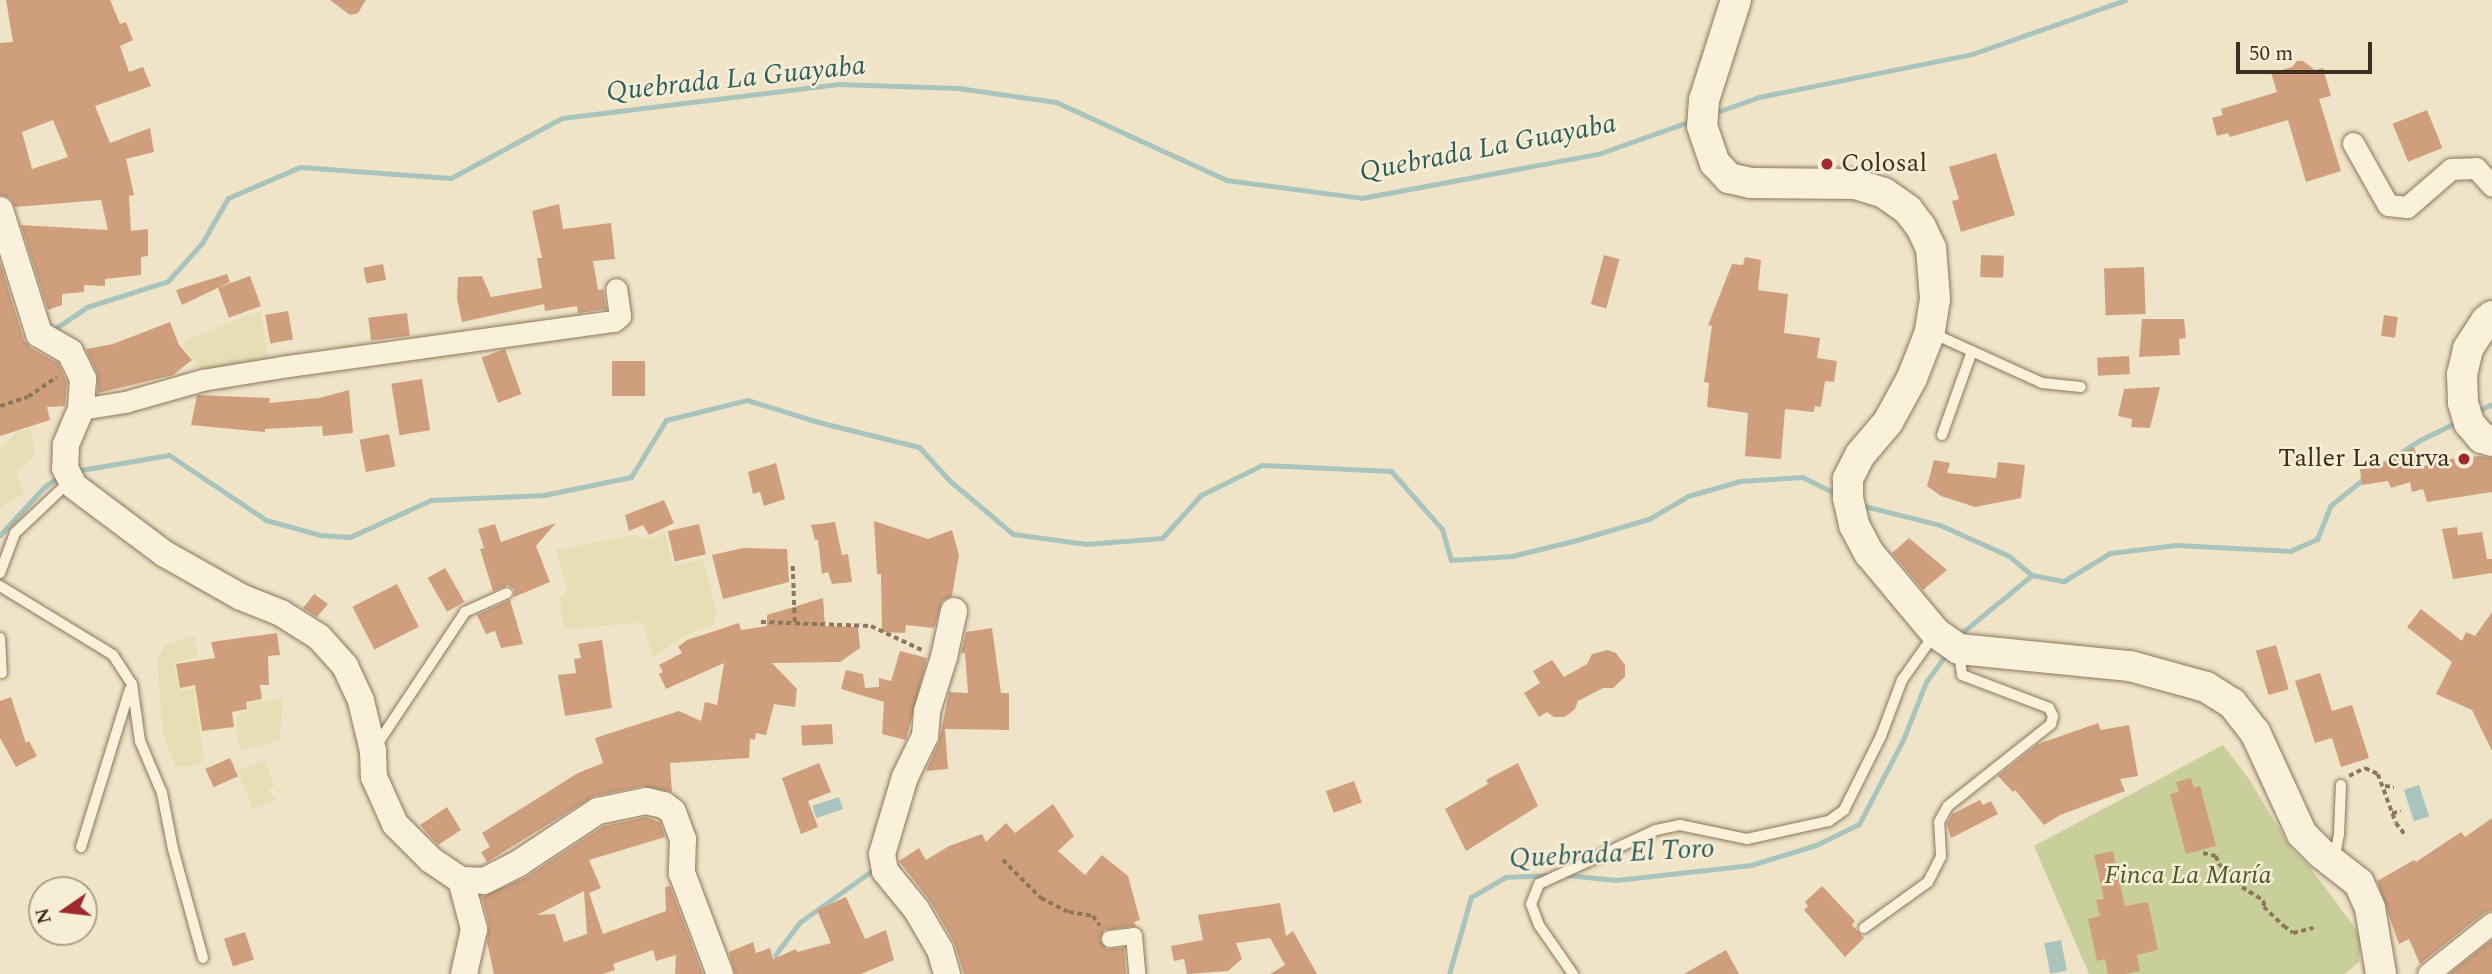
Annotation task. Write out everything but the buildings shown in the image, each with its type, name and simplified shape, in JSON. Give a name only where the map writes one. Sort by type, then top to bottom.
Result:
[{"type":"main road","points":[[1736,0],[1704,100],[1702,126],[1715,163],[1729,178],[1749,183],[1855,184],[1884,193],[1908,210],[1921,227],[1933,259],[1935,299],[1930,332],[1912,378],[1888,422],[1860,455],[1848,479],[1848,498],[1854,525],[1869,553],[1948,641],[2130,666],[2206,687],[2232,704],[2255,732],[2302,834],[2359,883],[2370,908],[2377,966]]},
{"type":"main road","points":[[2492,316],[2468,349],[2462,384],[2463,403],[2469,424],[2483,438],[2492,441]]},
{"type":"street","points":[[2353,143],[2388,205],[2407,207],[2451,169],[2476,168],[2492,186]]},
{"type":"street","points":[[0,210],[39,334],[70,352],[83,379],[81,409],[66,445],[65,468],[71,481],[165,554],[241,597],[281,613],[319,637],[345,666],[361,701],[373,751],[374,777],[395,824],[430,860],[461,880],[484,881],[519,863],[598,811],[646,801],[664,804],[673,812],[683,839],[682,873],[720,974]]},
{"type":"street","points":[[81,409],[125,402],[202,380],[614,321],[620,316],[616,289]]},
{"type":"street","points":[[947,974],[940,950],[916,909],[886,871],[882,854],[905,777],[925,736],[927,711],[944,657],[954,611]]},
{"type":"street","points":[[461,880],[474,929],[464,974]]},
{"type":"street","points":[[2428,974],[2492,923]]},
{"type":"street","points":[[1110,939],[1134,936],[1137,974]]},
{"type":"lane","points":[[1930,332],[2042,383],[2081,387]]},
{"type":"lane","points":[[1942,435],[1972,351]]},
{"type":"lane","points":[[0,573],[15,533],[71,481]]},
{"type":"lane","points":[[0,586],[113,655],[132,684],[140,741],[162,793],[173,849],[203,958]]},
{"type":"lane","points":[[373,751],[466,612],[506,593]]},
{"type":"lane","points":[[0,638],[2,673]]},
{"type":"lane","points":[[1573,974],[1539,925],[1531,904],[1539,884],[1656,830],[1680,825],[1747,839],[1829,821],[1844,810],[1881,736],[1902,680],[1948,641],[1962,675],[2049,708],[2053,716],[2051,724],[1948,806],[1939,822],[1941,856],[1928,882],[1864,928]]},
{"type":"lane","points":[[81,846],[132,684]]},
{"type":"lane","points":[[2334,863],[2339,834],[2341,785]]},
{"type":"path","points":[[0,406],[42,390],[76,363]]},
{"type":"path","points":[[793,566],[795,622]]},
{"type":"path","points":[[761,622],[871,626],[915,648],[944,657]]},
{"type":"path","points":[[2341,785],[2345,778],[2370,768],[2378,774],[2385,786],[2396,823],[2406,836]]},
{"type":"path","points":[[2385,786],[2394,787]]},
{"type":"path","points":[[2392,813],[2400,812]]},
{"type":"path","points":[[2203,853],[2216,856],[2219,864],[2240,881],[2242,887],[2264,901],[2268,911],[2293,933],[2313,928]]},
{"type":"path","points":[[1003,860],[1041,898],[1056,908],[1096,917],[1104,939],[1110,939]]},
{"type":"shaded area","points":[[260,311],[269,365],[206,375],[183,345],[187,340]]},
{"type":"shaded area","points":[[30,428],[35,456],[16,472],[24,493],[0,508],[0,448],[16,433]]},
{"type":"shaded area","points":[[665,533],[673,566],[703,559],[716,610],[715,624],[681,637],[653,658],[643,622],[564,630],[560,597],[568,591],[555,550],[636,535],[646,539]]},
{"type":"shaded area","points":[[194,635],[198,657],[174,663],[179,691],[194,689],[204,761],[187,767],[176,766],[163,735],[157,660],[166,645]]},
{"type":"shaded area","points":[[283,698],[280,740],[240,751],[236,732],[238,713],[248,711],[248,703]]},
{"type":"shaded area","points":[[264,760],[275,786],[268,789],[276,800],[253,809],[238,771]]},
{"type":"green space","name":"Finca La María","points":[[2223,745],[2249,779],[2292,850],[2309,866],[2361,936],[2359,962],[2345,974],[2089,974],[2034,846]]},
{"type":"water","points":[[2419,785],[2429,816],[2414,821],[2404,790]]},
{"type":"water","points":[[839,797],[843,809],[816,818],[812,806]]},
{"type":"water","points":[[2061,940],[2067,970],[2050,974],[2044,943]]},
{"type":"waterway","name":"Quebrada La Guayaba","points":[[1714,113],[1759,97],[1972,54],[2125,0]]},
{"type":"waterway","name":"Quebrada La Guayaba","points":[[50,332],[87,307],[168,281],[202,243],[228,198],[300,167],[451,178],[562,118],[838,84],[958,88],[1056,102],[1226,180],[1362,198],[1598,154],[1688,122]]},
{"type":"waterway","points":[[75,471],[169,455],[266,520],[320,535],[350,537],[431,500],[544,495],[631,477],[666,420],[747,400],[818,422],[919,447],[950,481],[1013,534],[1086,544],[1162,538],[1201,495],[1262,465],[1391,471],[1442,529],[1451,560],[1512,556],[1577,540],[1649,519],[1688,496],[1740,481],[1802,477],[1833,492]]},
{"type":"waterway","points":[[2474,413],[2492,404]]},
{"type":"waterway","points":[[2377,468],[2420,440],[2459,421]]},
{"type":"waterway","points":[[0,535],[44,487],[60,476]]},
{"type":"waterway","points":[[1860,505],[1940,525],[2009,556],[2032,575],[2064,581],[2110,553],[2176,545],[2290,551],[2317,539],[2330,506],[2367,476]]},
{"type":"waterway","name":"Quebrada El Toro","points":[[1958,636],[2032,575]]},
{"type":"waterway","name":"Quebrada El Toro","points":[[1567,875],[1616,880],[1751,865],[1816,845],[1859,824],[1903,740],[1926,682],[1947,653]]},
{"type":"waterway","points":[[775,955],[800,922],[877,867]]},
{"type":"waterway","name":"Quebrada El Toro","points":[[1449,974],[1471,897],[1505,877],[1550,875]]},
{"type":"place","name":"Colosal","points":[[1827,164]]},
{"type":"place","name":"Taller La curva","points":[[2464,459]]}]
